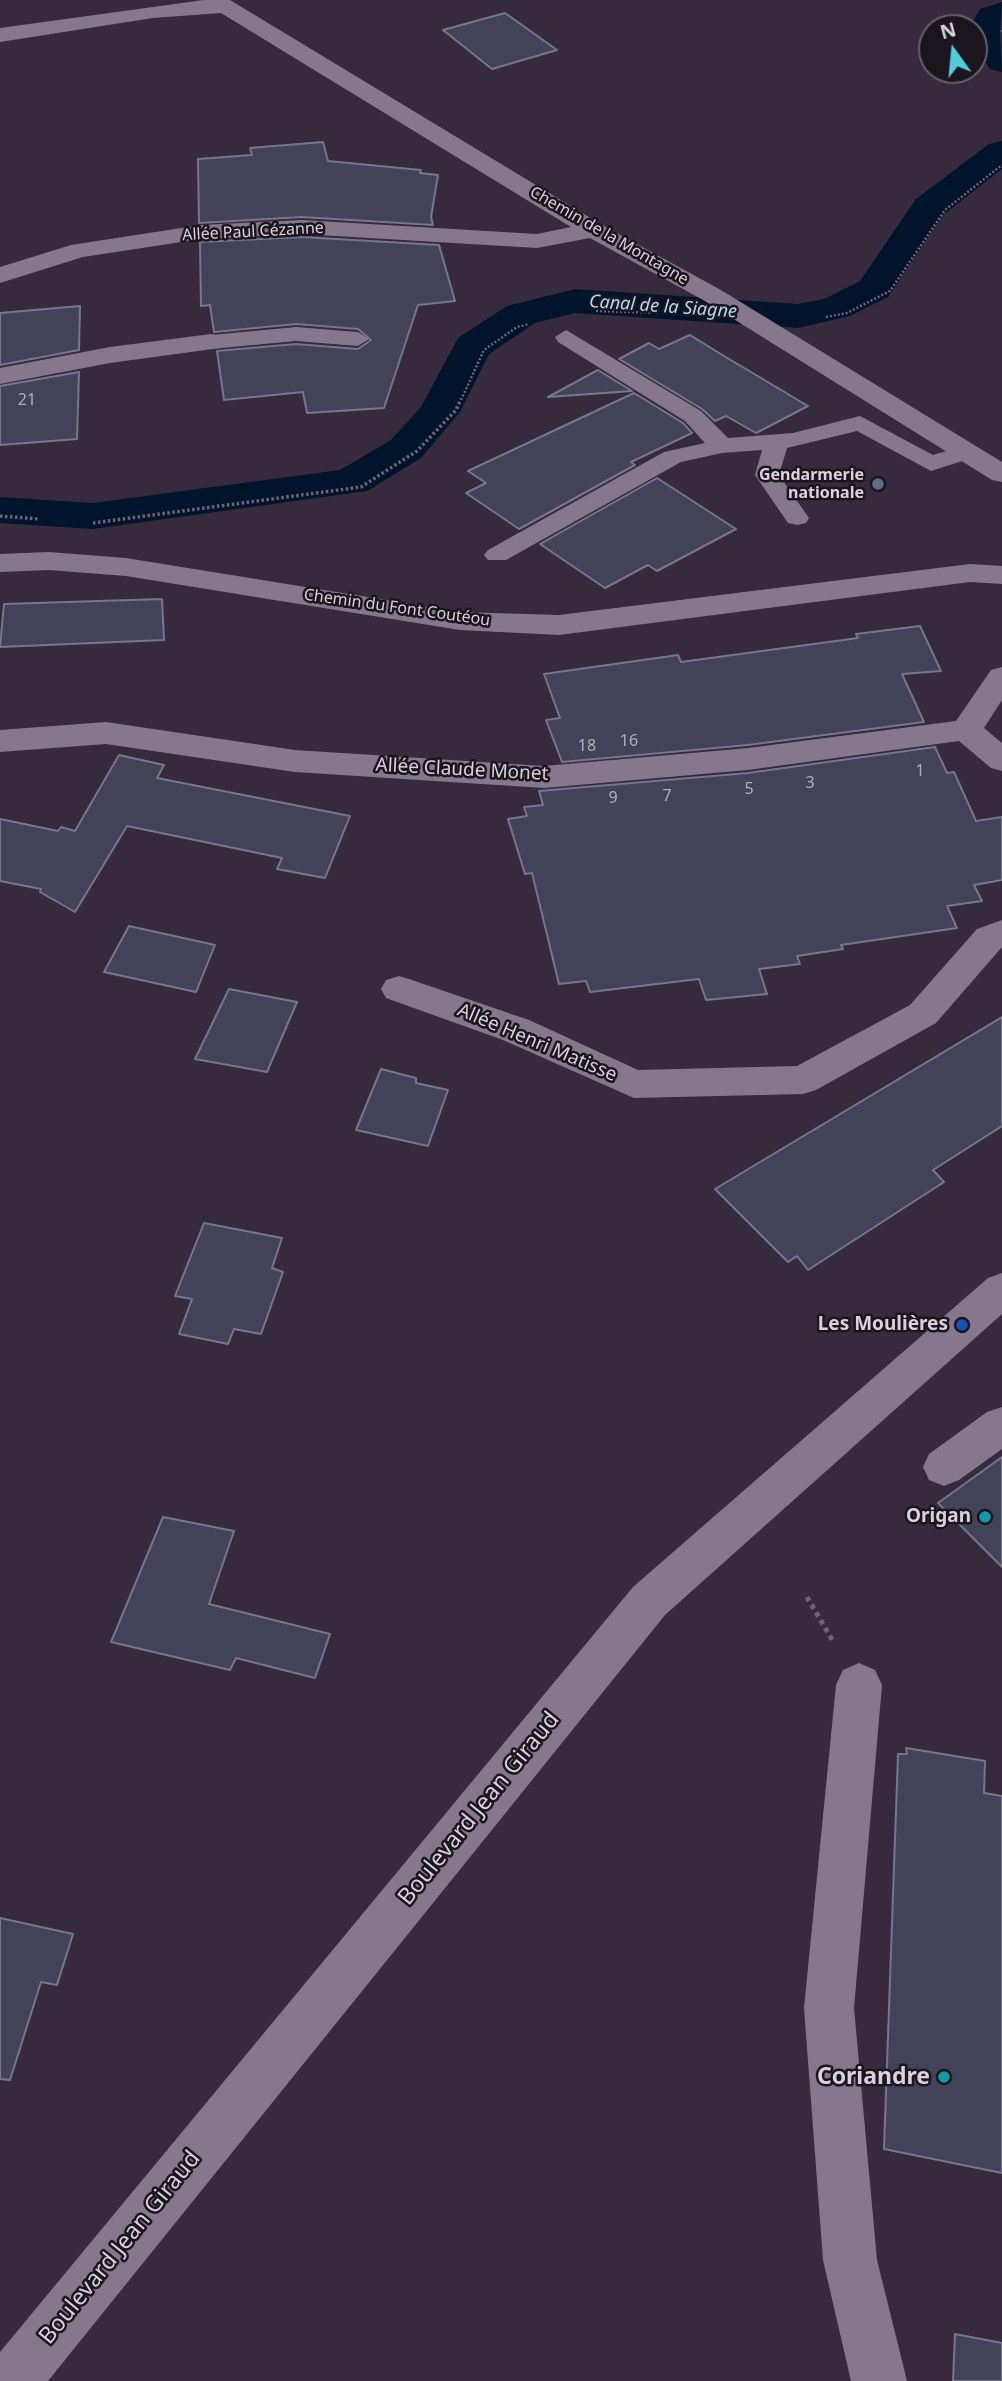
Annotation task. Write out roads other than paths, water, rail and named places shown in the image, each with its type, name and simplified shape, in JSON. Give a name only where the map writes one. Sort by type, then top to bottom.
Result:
[{"type":"street","points":[[0,35],[219,3]]},
{"type":"street","name":"Chemin de la Montagne","points":[[219,3],[593,230],[712,295],[1002,474]]},
{"type":"street","name":"Allée Paul Cézanne","points":[[0,275],[80,250],[201,232],[302,227],[537,241],[593,230]]},
{"type":"street","points":[[0,376],[110,355],[211,342]]},
{"type":"street","name":"Chemin du Font Coutéou","points":[[0,563],[49,561],[127,567],[460,621],[559,625],[970,573],[1002,575]]},
{"type":"street","points":[[1002,677],[966,730],[1002,760]]},
{"type":"street","name":"Allée Claude Monet","points":[[0,741],[106,733],[295,761],[544,777],[748,759],[966,730]]},
{"type":"street","name":"Allée Henri Matisse","points":[[400,989],[516,1030],[634,1084],[803,1080],[923,1014],[989,938],[1002,933]]},
{"type":"street","name":"Boulevard Jean Giraud","points":[[12,2381],[649,1601],[1002,1290]]},
{"type":"street","points":[[944,1467],[1002,1425]]},
{"type":"street","points":[[859,1685],[829,2008],[850,2260],[879,2381]]},
{"type":"lane","points":[[211,342],[296,334],[358,339]]},
{"type":"lane","points":[[566,337],[693,416],[722,446]]},
{"type":"lane","points":[[497,555],[673,457],[722,446],[777,441],[860,423],[931,464],[967,452]]},
{"type":"lane","points":[[777,441],[768,475],[797,518]]},
{"type":"waterway","name":"Canal de la Siagne","points":[[1002,12],[992,16],[983,34],[1002,62]]},
{"type":"waterway","name":"Canal de la Siagne","points":[[0,510],[93,516],[352,482],[406,449],[439,412],[472,347],[521,314],[575,301],[798,316],[836,308],[874,289],[929,207],[1002,152]]},
{"type":"place","name":"Gendarmerie nationale","points":[[878,484]]},
{"type":"place","name":"Les Moulières","points":[[962,1325]]},
{"type":"place","name":"Origan","points":[[985,1517]]},
{"type":"place","name":"Coriandre","points":[[944,2077]]}]
